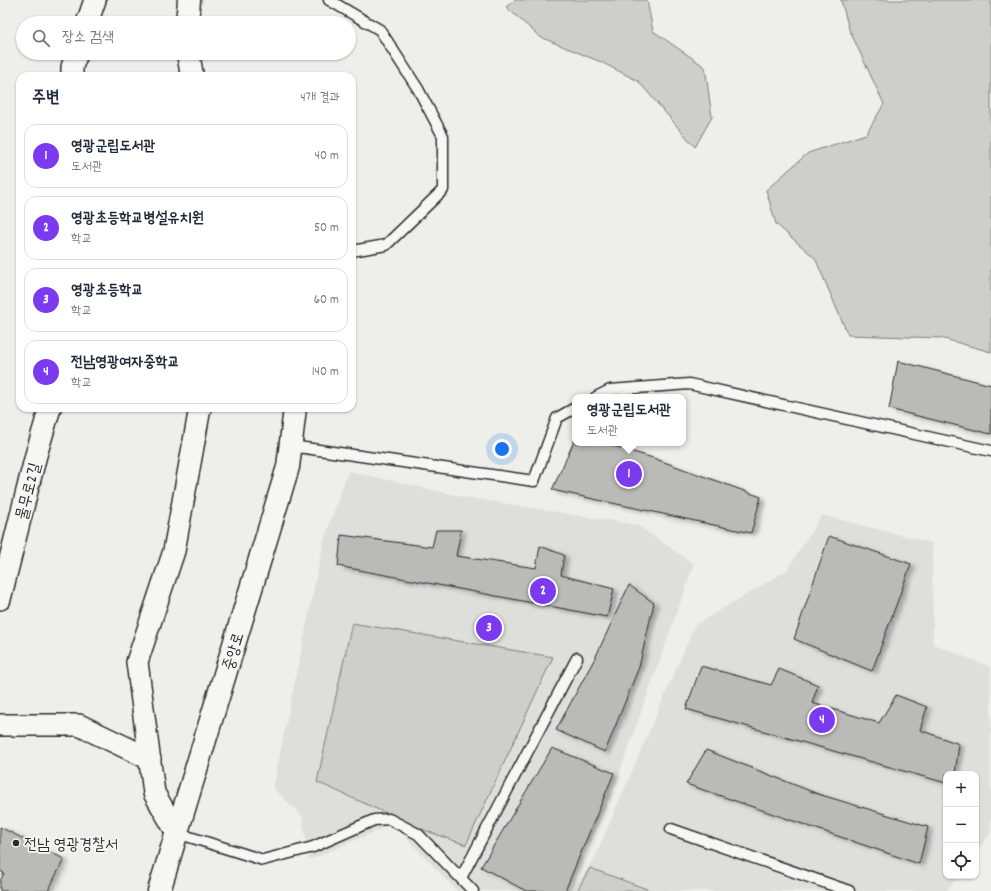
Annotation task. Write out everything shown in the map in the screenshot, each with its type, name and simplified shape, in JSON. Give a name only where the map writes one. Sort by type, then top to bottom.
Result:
[{"type":"street","points":[[89,16],[95,0]]},
{"type":"street","points":[[188,16],[189,0]]},
{"type":"street","points":[[72,72],[74,60]]},
{"type":"street","points":[[189,60],[191,72]]},
{"type":"street","name":"물무로2길","points":[[0,599],[6,553],[49,412]]},
{"type":"street","points":[[177,833],[154,793],[137,662],[174,551],[199,412]]},
{"type":"street","name":"중앙로","points":[[159,891],[288,468],[294,412]]},
{"type":"street","points":[[0,725],[79,725],[150,759]]},
{"type":"lane","points":[[329,0],[380,30],[418,89],[442,136],[442,190],[386,245],[356,250]]},
{"type":"lane","points":[[602,394],[610,390],[689,384],[991,451]]},
{"type":"lane","points":[[290,446],[534,481],[556,418],[572,410]]},
{"type":"lane","points":[[461,878],[577,658]]},
{"type":"lane","points":[[177,833],[263,860],[313,847],[374,820],[389,819],[418,834],[473,891]]},
{"type":"lane","points":[[671,829],[849,891]]},
{"type":"shaded area","points":[[515,0],[647,0],[653,31],[705,67],[712,117],[695,147],[638,81],[601,62],[540,37],[506,7]]},
{"type":"shaded area","points":[[841,0],[991,0],[991,352],[941,338],[848,335],[815,258],[776,224],[766,190],[808,153],[866,134],[884,104],[849,29]]},
{"type":"shaded area","points":[[348,471],[464,497],[637,525],[694,564],[612,794],[566,891],[457,891],[393,824],[309,860],[302,816],[273,788],[324,540]]},
{"type":"shaded area","points":[[822,515],[932,543],[933,644],[991,667],[991,832],[979,848],[979,771],[943,771],[943,879],[956,879],[946,891],[572,891],[595,857],[695,625],[786,571]]},
{"type":"shaded area","points":[[352,623],[553,657],[466,845],[421,829],[317,782]]},
{"type":"shaded area","points":[[590,868],[652,891],[577,891]]},
{"type":"building","points":[[898,361],[991,385],[991,434],[889,409]]},
{"type":"building","points":[[572,446],[614,446],[653,458],[761,497],[751,533],[552,490]]},
{"type":"building","points":[[436,530],[461,530],[456,556],[536,568],[540,546],[564,555],[561,575],[614,589],[607,617],[338,566],[341,535],[432,547]]},
{"type":"building","points":[[829,536],[911,564],[872,671],[794,639]]},
{"type":"building","points":[[629,585],[654,603],[639,667],[605,752],[556,730],[596,656]]},
{"type":"building","points":[[701,666],[771,685],[779,669],[818,685],[812,703],[879,723],[896,695],[927,707],[920,730],[959,744],[955,771],[943,771],[943,782],[686,709]]},
{"type":"building","points":[[552,748],[614,773],[565,891],[526,891],[481,867]]},
{"type":"building","points":[[706,750],[818,794],[928,827],[919,864],[686,784]]},
{"type":"building","name":"전남 영광경찰서","points":[[0,827],[64,859],[48,891],[0,891],[0,881],[4,873],[0,871]]},
{"type":"place","name":"영광군립도서관","points":[[629,474]]},
{"type":"place","name":"영광초등학교병설유치원","points":[[543,591]]},
{"type":"place","name":"영광초등학교","points":[[489,628]]},
{"type":"place","name":"전남영광여자중학교","points":[[822,720]]},
{"type":"place","name":"전남 영광경찰서","points":[[16,843]]}]
